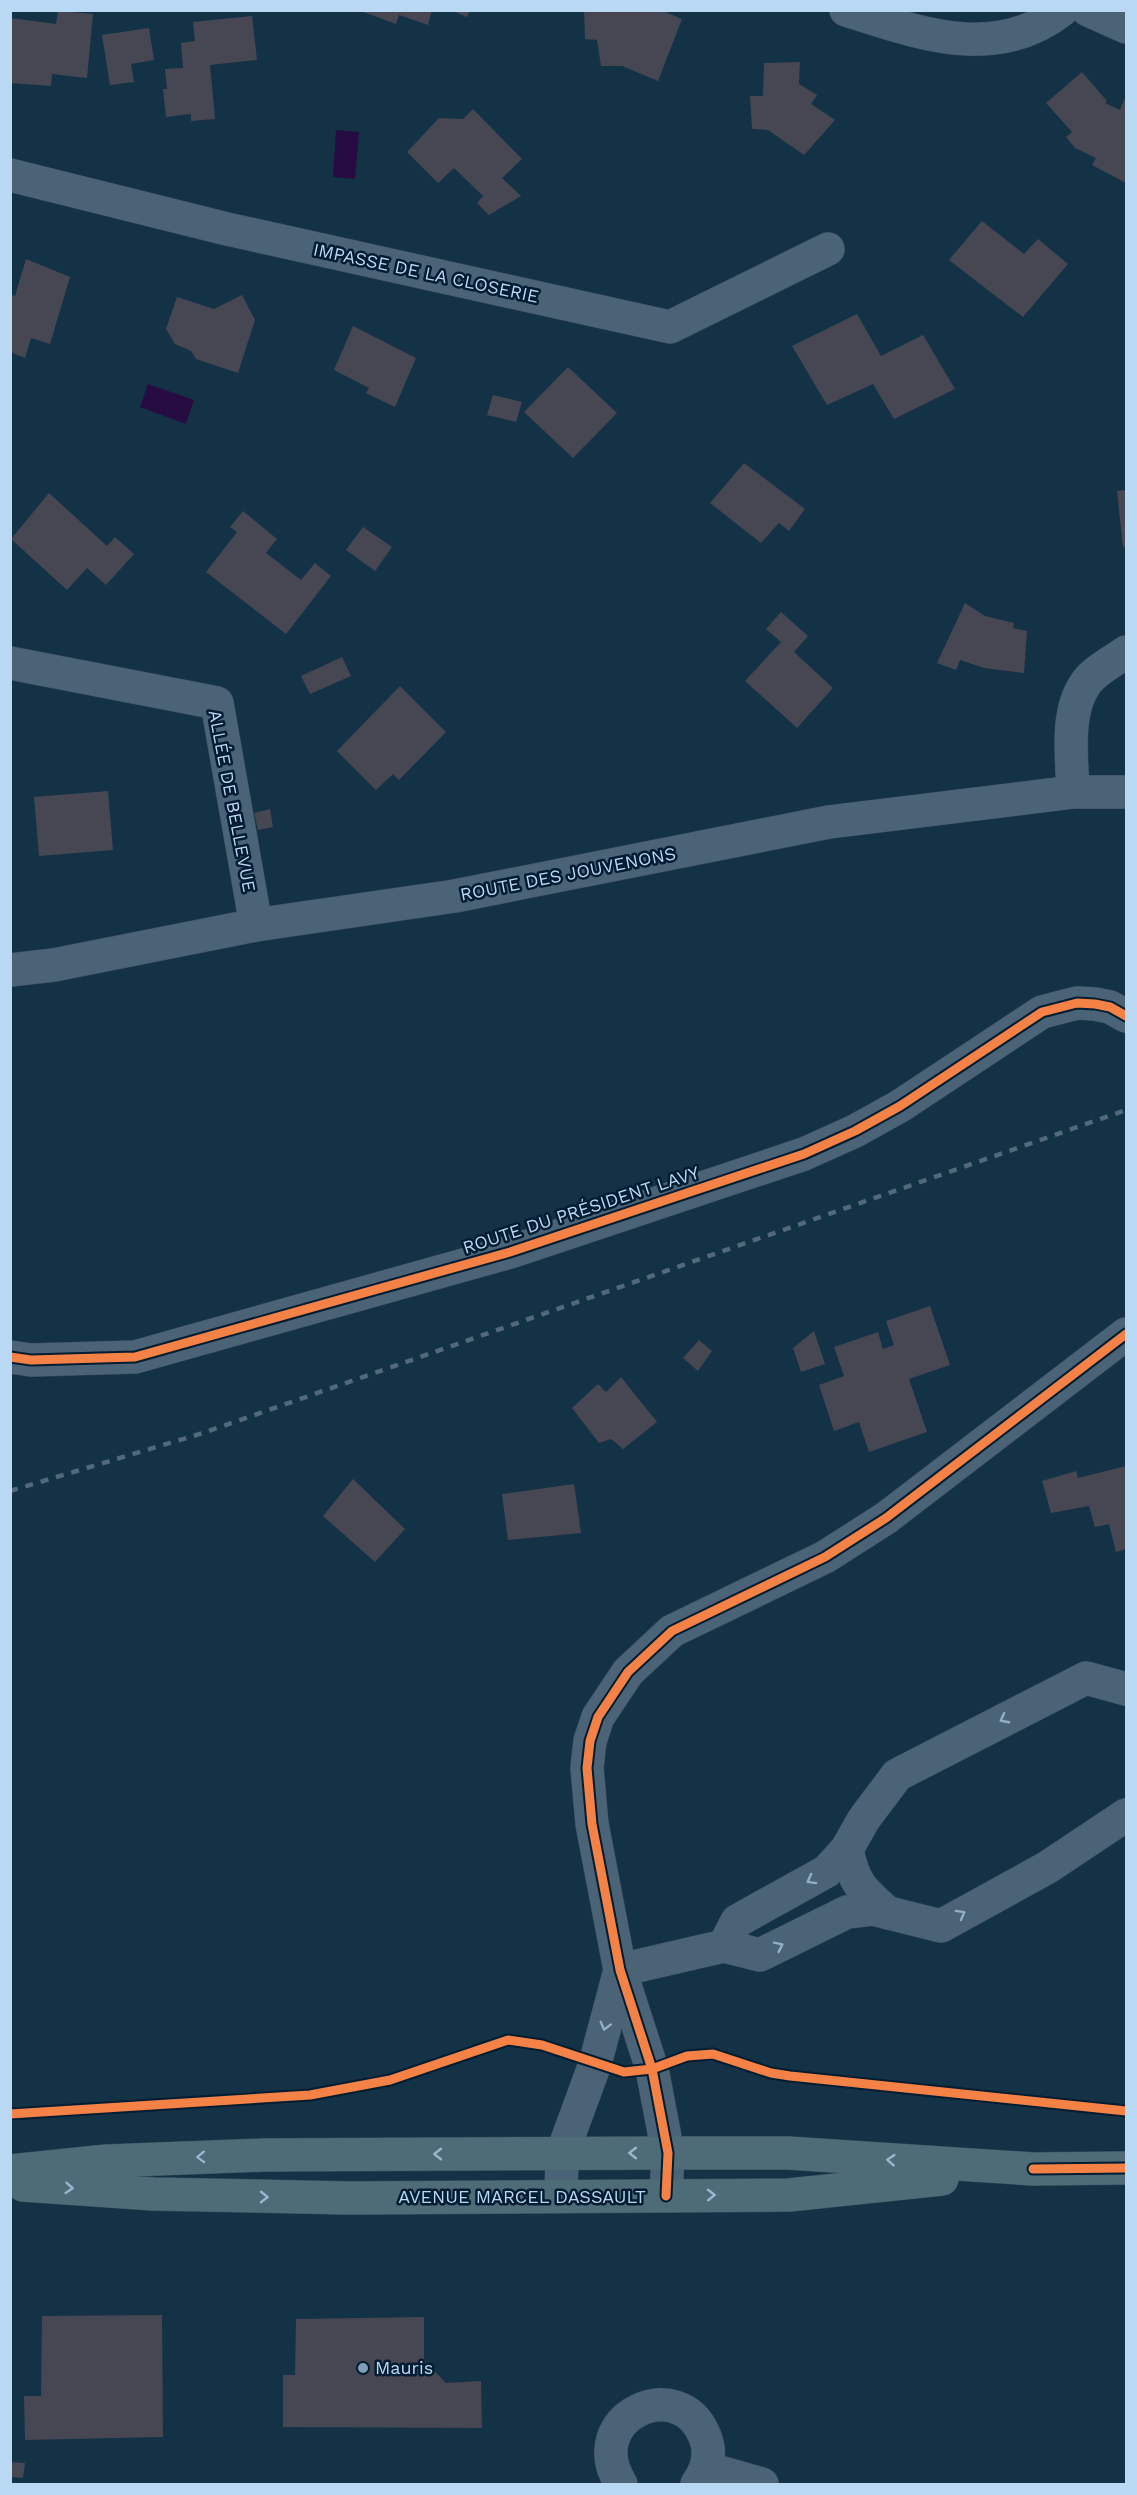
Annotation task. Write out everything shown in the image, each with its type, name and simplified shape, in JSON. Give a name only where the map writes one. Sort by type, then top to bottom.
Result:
[{"type":"main road","name":"AVENUE MARCEL DASSAULT","points":[[10,2170],[107,2161],[265,2155],[668,2153],[788,2153],[1033,2169],[1126,2168]]},
{"type":"main road","name":"AVENUE MARCEL DASSAULT","points":[[10,2184],[153,2194],[349,2198],[789,2195],[1033,2169]]},
{"type":"street","points":[[846,10],[934,37],[980,42],[1026,30],[1052,19],[1062,10]]},
{"type":"street","points":[[1088,10],[1126,27]]},
{"type":"street","name":"IMPASSE DE LA CLOSERIE","points":[[10,175],[227,229],[670,327],[828,249]]},
{"type":"street","points":[[1072,792],[1072,729],[1077,698],[1087,681],[1126,652]]},
{"type":"street","name":"ALLÉE DE BELLEVUE","points":[[10,663],[217,703],[256,925]]},
{"type":"street","name":"ROUTE DES JOUVENONS","points":[[10,970],[54,965],[256,925],[455,896],[829,822],[1072,792],[1126,792]]},
{"type":"street","name":"ROUTE DU PRÉSIDENT LAVY","points":[[10,1357],[30,1360],[135,1357],[510,1252],[804,1154],[855,1131],[900,1106],[1042,1012],[1077,1003],[1110,1007],[1126,1016]]},
{"type":"street","points":[[666,2196],[668,2153],[652,2069],[620,1970],[591,1824],[587,1768],[590,1741],[598,1717],[628,1672],[672,1631],[825,1557],[886,1518],[1126,1334]]},
{"type":"street","points":[[724,1946],[737,1921],[827,1871],[847,1849],[864,1819],[897,1775],[1086,1678],[1126,1689]]},
{"type":"street","points":[[620,1970],[724,1946],[760,1955],[847,1912],[873,1909],[941,1926],[1048,1867],[1126,1815]]},
{"type":"street","points":[[847,1849],[850,1869],[861,1890],[888,1913]]},
{"type":"street","points":[[561,2195],[562,2154],[595,2064],[620,1970]]},
{"type":"street","points":[[610,2481],[611,2452],[616,2430],[632,2413],[653,2405],[676,2407],[695,2420],[707,2440],[709,2452],[702,2476],[762,2484]]},
{"type":"shaded area","points":[[336,130],[359,132],[355,179],[333,177]]},
{"type":"shaded area","points":[[148,384],[194,400],[186,424],[140,407]]},
{"type":"building","points":[[358,10],[432,10],[428,25],[399,15],[396,24]]},
{"type":"building","points":[[451,10],[470,10],[467,17]]},
{"type":"building","points":[[584,10],[661,10],[682,19],[658,81],[622,66],[601,66],[597,40],[585,39]]},
{"type":"building","points":[[58,11],[93,14],[87,78],[52,74],[51,86],[10,83],[10,18],[56,24]]},
{"type":"building","points":[[252,16],[257,60],[210,65],[215,119],[191,121],[191,114],[166,117],[163,89],[167,89],[165,69],[183,68],[181,43],[195,41],[193,22]]},
{"type":"building","points":[[149,28],[154,60],[131,64],[134,82],[110,85],[102,35]]},
{"type":"building","points":[[800,62],[799,84],[817,95],[811,104],[835,120],[804,155],[768,130],[752,129],[750,96],[763,96],[764,63]]},
{"type":"building","points":[[1082,72],[1107,101],[1105,103],[1120,110],[1126,96],[1126,183],[1092,165],[1096,158],[1075,148],[1066,137],[1072,132],[1046,103]]},
{"type":"building","points":[[473,109],[522,159],[502,178],[521,196],[489,215],[477,203],[483,196],[454,168],[438,183],[407,152],[439,118],[463,119]]},
{"type":"building","points":[[982,221],[1024,254],[1038,239],[1068,264],[1023,317],[949,260]]},
{"type":"building","points":[[26,259],[70,277],[50,344],[31,338],[25,358],[10,352],[10,294],[15,296]]},
{"type":"building","points":[[242,295],[255,320],[238,373],[196,359],[191,351],[175,344],[166,329],[177,297],[214,309]]},
{"type":"building","points":[[857,314],[881,356],[923,335],[955,389],[894,419],[873,384],[827,405],[792,346]]},
{"type":"building","points":[[353,326],[416,358],[395,407],[366,393],[369,388],[334,370]]},
{"type":"building","points":[[568,367],[617,413],[573,458],[524,412]]},
{"type":"building","points":[[493,395],[522,402],[516,422],[487,415]]},
{"type":"building","points":[[744,463],[805,509],[789,531],[779,523],[761,543],[710,503]]},
{"type":"building","points":[[1126,490],[1126,546],[1123,547],[1117,491]]},
{"type":"building","points":[[49,493],[107,546],[115,537],[134,554],[106,585],[87,568],[67,590],[11,539]]},
{"type":"building","points":[[243,511],[277,539],[266,553],[301,580],[315,563],[331,576],[286,634],[206,572],[237,532],[230,527]]},
{"type":"building","points":[[363,527],[392,547],[375,571],[346,550]]},
{"type":"building","points":[[965,603],[985,616],[1014,623],[1013,628],[1027,631],[1024,673],[984,668],[960,660],[956,670],[937,663]]},
{"type":"building","points":[[781,612],[808,636],[794,652],[833,688],[797,728],[745,681],[781,642],[766,629]]},
{"type":"building","points":[[342,657],[351,676],[310,694],[301,676]]},
{"type":"building","points":[[400,686],[446,732],[399,780],[393,774],[376,790],[337,751]]},
{"type":"building","points":[[108,791],[113,850],[39,856],[34,797]]},
{"type":"building","points":[[270,809],[273,827],[258,830],[254,813]]},
{"type":"building","points":[[930,1306],[950,1365],[909,1379],[927,1432],[869,1452],[859,1422],[834,1431],[819,1385],[844,1376],[834,1347],[878,1332],[883,1349],[894,1345],[886,1321]]},
{"type":"building","points":[[814,1331],[825,1364],[801,1372],[793,1348]]},
{"type":"building","points":[[699,1340],[712,1351],[698,1371],[683,1358]]},
{"type":"building","points":[[621,1377],[657,1422],[623,1449],[611,1439],[599,1443],[572,1408],[598,1384],[606,1392]]},
{"type":"building","points":[[1126,1466],[1126,1549],[1116,1552],[1109,1524],[1095,1527],[1089,1506],[1051,1513],[1042,1481],[1076,1471],[1078,1478]]},
{"type":"building","points":[[353,1479],[405,1529],[375,1562],[323,1516]]},
{"type":"building","points":[[574,1484],[581,1533],[508,1540],[502,1494]]},
{"type":"building","points":[[162,2315],[163,2437],[25,2440],[24,2396],[41,2396],[42,2316]]},
{"type":"building","name":"Mauris","points":[[424,2317],[424,2360],[446,2383],[481,2381],[482,2428],[283,2427],[283,2375],[295,2375],[296,2319]]},
{"type":"building","points":[[10,2462],[25,2463],[23,2478],[10,2477]]},
{"type":"railway","points":[[10,1491],[203,1433],[1126,1110]]},
{"type":"cycle path","points":[[10,1357],[31,1360],[135,1357],[510,1252],[804,1154],[855,1131],[900,1106],[1042,1012],[1077,1003],[1110,1007],[1126,1016]]},
{"type":"cycle path","points":[[666,2196],[668,2153],[652,2069],[620,1970],[592,1824],[587,1768],[590,1741],[598,1717],[628,1672],[672,1631],[825,1557],[886,1518],[1126,1334]]},
{"type":"cycle path","points":[[10,2114],[310,2095],[390,2080],[508,2040],[542,2045],[624,2072],[652,2069],[687,2056],[713,2054],[771,2073],[790,2076],[1126,2111]]},
{"type":"cycle path","points":[[1033,2169],[1126,2168]]},
{"type":"place","name":"Mauris","points":[[363,2368]]}]
